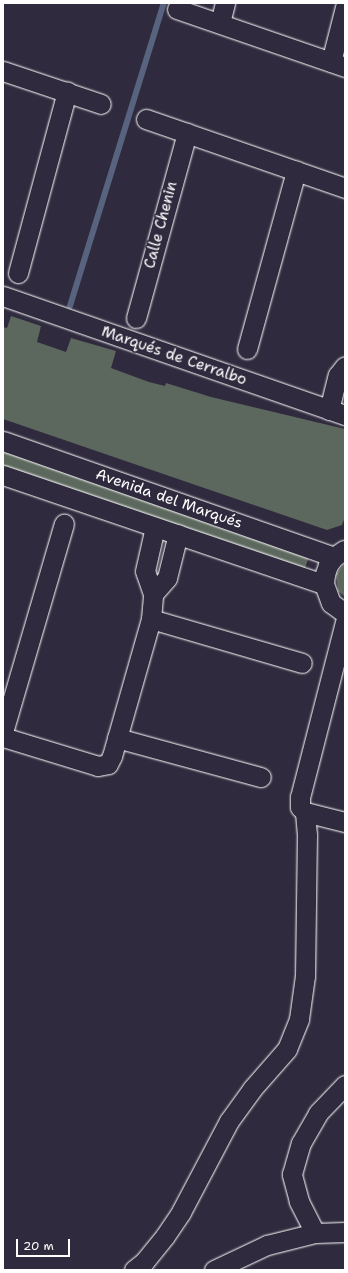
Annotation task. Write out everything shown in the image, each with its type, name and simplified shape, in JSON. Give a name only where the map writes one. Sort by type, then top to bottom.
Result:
[{"type":"street","points":[[220,23],[225,3]]},
{"type":"street","points":[[177,9],[338,65],[345,7]]},
{"type":"street","points":[[3,70],[101,104]]},
{"type":"street","points":[[18,273],[67,92]]},
{"type":"street","points":[[146,118],[345,188]]},
{"type":"street","name":"Calle Chenin","points":[[136,318],[187,133]]},
{"type":"street","points":[[248,349],[296,171]]},
{"type":"street","name":"Marqués de Cerralbo","points":[[3,296],[337,412]]},
{"type":"street","points":[[337,412],[338,374],[345,366]]},
{"type":"street","name":"Avenida del Marqués","points":[[3,441],[340,553]]},
{"type":"street","name":"Avenida del Marqués","points":[[3,475],[324,584]]},
{"type":"street","points":[[3,732],[64,524]]},
{"type":"street","points":[[3,737],[98,766],[108,764],[117,738],[151,619],[153,594],[145,571],[155,527]]},
{"type":"street","points":[[153,594],[167,578],[178,534]]},
{"type":"street","points":[[340,553],[328,565],[324,584],[331,602],[345,613]]},
{"type":"street","points":[[151,619],[302,663]]},
{"type":"street","points":[[345,622],[300,797],[300,807],[305,812],[345,822]]},
{"type":"street","points":[[117,738],[261,777]]},
{"type":"street","points":[[134,1270],[144,1262],[165,1236],[181,1212],[229,1121],[252,1089],[287,1049],[299,1019],[305,976],[307,835],[305,812]]},
{"type":"street","points":[[315,1233],[299,1201],[292,1174],[301,1143],[318,1113],[345,1085]]},
{"type":"street","points":[[214,1270],[267,1245],[315,1233],[345,1232]]},
{"type":"green space","points":[[11,316],[41,326],[37,342],[66,352],[71,338],[116,351],[111,368],[149,382],[165,386],[166,383],[211,397],[345,429],[345,517],[342,525],[327,530],[3,419],[3,327],[7,328]]},
{"type":"green space","points":[[3,450],[309,555],[304,570],[3,466]]},
{"type":"green space","points":[[345,563],[345,597],[338,591],[336,574]]},
{"type":"waterway","points":[[70,306],[164,3]]}]
